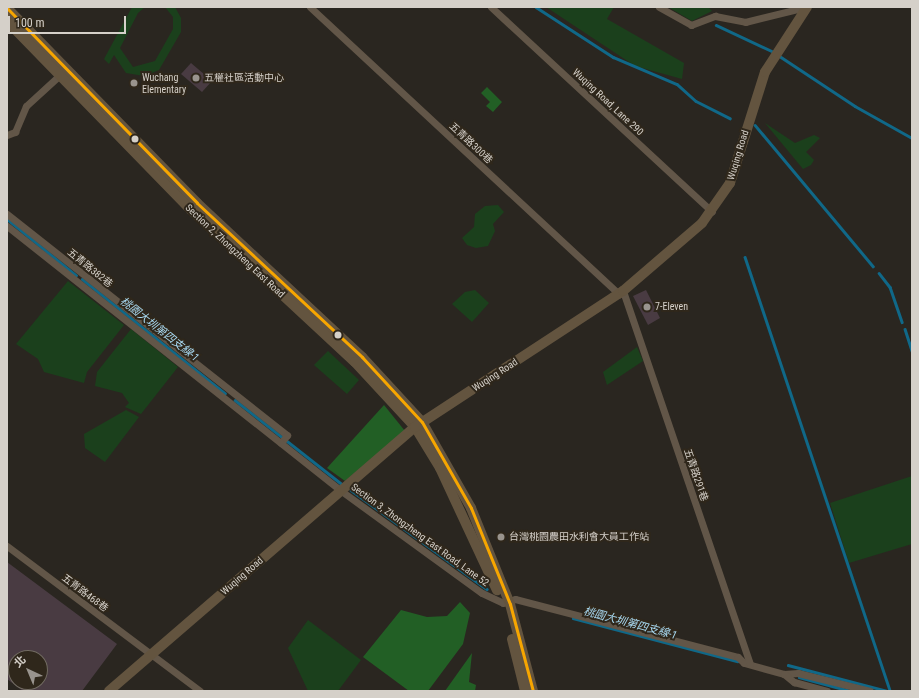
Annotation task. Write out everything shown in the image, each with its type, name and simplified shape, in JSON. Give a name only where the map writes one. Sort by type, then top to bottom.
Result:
[{"type":"main road","name":"Section 2, Zhongzheng East Road","points":[[7,8],[189,208],[355,362],[418,424],[506,603]]},
{"type":"main road","name":"Wuqing Road","points":[[108,691],[152,655],[340,490],[418,424],[621,293],[712,212],[730,183],[766,72],[805,10]]},
{"type":"main road","name":"Section 2, Zhongzheng East Road","points":[[7,21],[64,71]]},
{"type":"main road","points":[[506,603],[525,691]]},
{"type":"main road","points":[[506,603],[533,691]]},
{"type":"street","name":"五青路300巷","points":[[310,7],[621,293]]},
{"type":"street","name":"Wuqing Road, Lane 290","points":[[491,7],[712,212]]},
{"type":"street","points":[[659,7],[691,25],[715,16],[744,22],[798,9],[805,10]]},
{"type":"street","points":[[7,135],[15,132],[26,106],[64,71]]},
{"type":"street","name":"五青路382巷","points":[[7,214],[287,435],[281,442]]},
{"type":"street","name":"五青路382巷","points":[[7,226],[340,490]]},
{"type":"street","name":"五青路291巷","points":[[621,293],[750,664]]},
{"type":"street","name":"Section 3, Zhongzheng East Road, Lane 52","points":[[340,490],[482,593],[506,603]]},
{"type":"street","name":"五青路468巷","points":[[7,546],[200,691]]},
{"type":"street","points":[[506,603],[515,599],[738,657],[750,664],[784,674],[798,673],[870,691]]},
{"type":"street","points":[[784,674],[794,682],[827,691]]},
{"type":"street","points":[[518,691],[522,679]]},
{"type":"green space","points":[[132,7],[145,7],[138,13],[120,48],[133,67],[155,61],[173,29],[173,17],[165,7],[175,7],[181,18],[181,32],[159,70],[144,76],[126,73],[114,55],[109,64],[104,59]]},
{"type":"green space","points":[[546,7],[614,7],[607,19],[684,63],[682,79],[635,66]]},
{"type":"green space","points":[[668,7],[708,7],[712,11],[692,21]]},
{"type":"green space","points":[[487,87],[502,102],[493,112],[486,106],[490,102],[481,93]]},
{"type":"green space","points":[[765,123],[795,143],[814,135],[820,138],[806,152],[814,160],[811,165],[803,169]]},
{"type":"green space","points":[[498,205],[504,212],[493,224],[495,231],[488,246],[476,248],[467,245],[462,238],[474,227],[475,214],[485,206]]},
{"type":"green space","points":[[68,281],[124,325],[87,372],[84,383],[44,372],[38,359],[16,344]]},
{"type":"green space","points":[[475,290],[489,303],[472,322],[452,304],[465,292]]},
{"type":"green space","points":[[131,329],[178,367],[141,414],[125,407],[129,403],[122,393],[95,386],[97,372]]},
{"type":"green space","points":[[637,347],[643,361],[607,385],[603,372]]},
{"type":"green space","points":[[328,351],[359,380],[347,394],[314,365]]},
{"type":"green space","points":[[384,405],[405,431],[345,481],[327,468]]},
{"type":"green space","points":[[126,410],[139,417],[105,462],[85,448],[84,434]]},
{"type":"green space","points":[[912,476],[912,544],[849,563],[830,503]]},
{"type":"green space","points":[[460,602],[470,613],[463,644],[428,691],[409,691],[363,657],[401,610],[427,617],[447,616]]},
{"type":"green space","points":[[308,620],[361,660],[338,691],[308,691],[288,648]]},
{"type":"green space","points":[[472,653],[469,682],[476,685],[475,691],[445,691]]},
{"type":"building","name":"五權社區活動中心","points":[[191,63],[212,81],[202,92],[181,74]]},
{"type":"building","name":"7-Eleven","points":[[646,290],[660,318],[648,325],[633,296]]},
{"type":"building","points":[[7,562],[117,644],[82,691],[22,690],[48,690],[48,650],[8,650],[8,680]]},
{"type":"waterway","points":[[536,7],[613,57],[677,84],[696,101],[730,118]]},
{"type":"waterway","points":[[716,25],[774,52]]},
{"type":"waterway","points":[[778,55],[855,106],[912,138]]},
{"type":"waterway","points":[[755,125],[873,266]]},
{"type":"waterway","name":"桃園大圳第四支線-1","points":[[7,219],[76,275]]},
{"type":"waterway","points":[[745,257],[890,691]]},
{"type":"waterway","points":[[879,273],[890,287],[902,322]]},
{"type":"waterway","name":"桃園大圳第四支線-1","points":[[82,279],[225,393]]},
{"type":"waterway","points":[[905,329],[912,351]]},
{"type":"waterway","name":"桃園大圳第四支線-1","points":[[235,400],[343,485]]},
{"type":"waterway","name":"桃園大圳第四支線-1","points":[[351,490],[487,589]]},
{"type":"waterway","name":"桃園大圳第四支線-1","points":[[573,618],[737,661]]},
{"type":"waterway","points":[[788,665],[888,691]]},
{"type":"waterway","name":"桃園大圳第四支線-1","points":[[799,677],[851,691]]},
{"type":"transit line","points":[[7,8],[197,203],[362,357],[422,422],[471,508],[510,604],[533,691]]},
{"type":"place","name":"五權社區活動中心","points":[[196,78]]},
{"type":"place","name":"Wuchang Elementary","points":[[134,83]]},
{"type":"place","name":"7-Eleven","points":[[647,307]]},
{"type":"place","name":"台灣桃園農田水利會大員工作站","points":[[501,537]]}]
